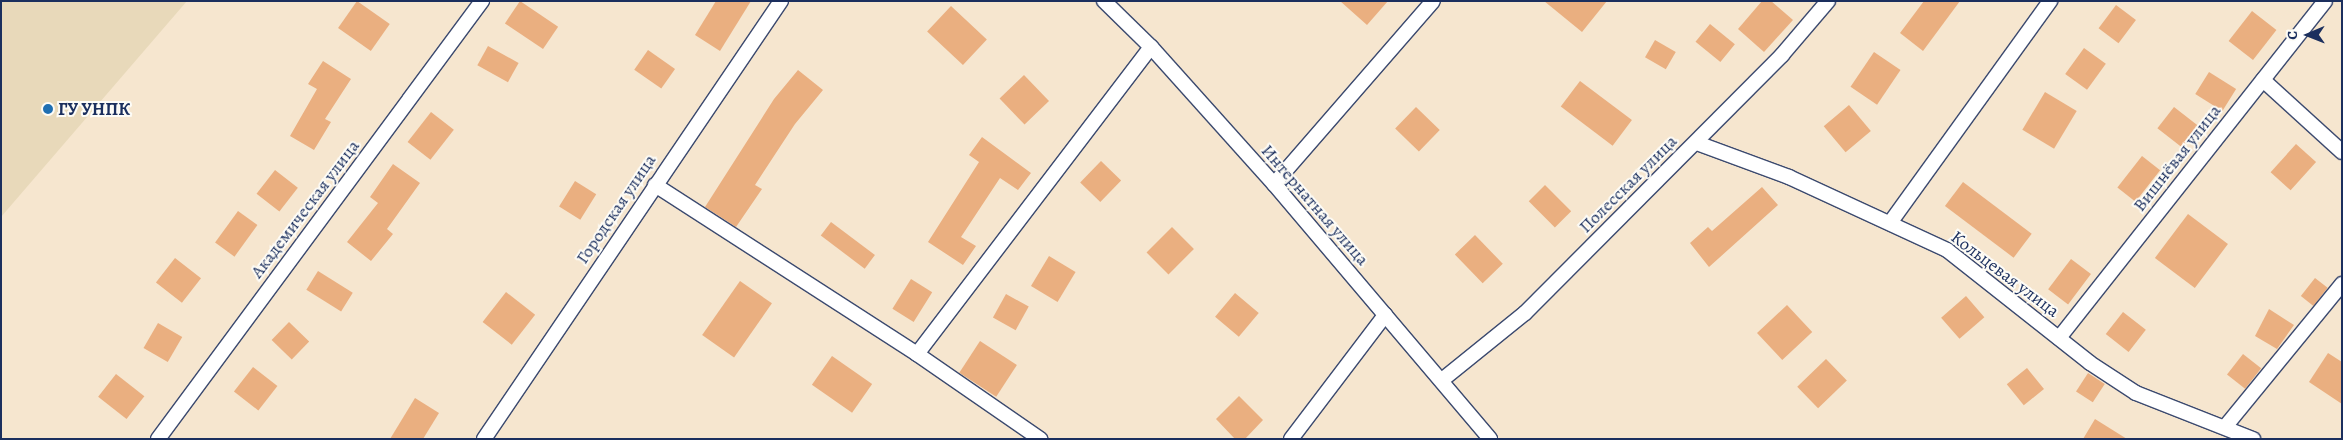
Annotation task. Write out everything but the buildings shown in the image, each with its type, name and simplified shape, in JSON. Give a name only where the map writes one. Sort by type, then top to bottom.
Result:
[{"type":"street","name":"Академическая улица","points":[[158,439],[482,1]]},
{"type":"street","name":"Городская улица","points":[[484,439],[780,1]]},
{"type":"street","name":"Интернатная улица","points":[[1104,1],[1150,47],[1274,184],[1442,380],[1490,439]]},
{"type":"street","points":[[1274,184],[1432,1]]},
{"type":"street","name":"Полесская улица","points":[[1442,380],[1525,313],[1698,142],[1782,55],[1828,1]]},
{"type":"street","points":[[1890,223],[2050,1]]},
{"type":"street","name":"Вишнёвая улица","points":[[2059,338],[2325,1]]},
{"type":"street","points":[[917,354],[1150,47]]},
{"type":"street","points":[[2262,80],[2342,152]]},
{"type":"street","name":"Кольцевая улица","points":[[1698,142],[1789,177],[1947,250],[2059,338],[2136,393],[2253,439]]},
{"type":"street","points":[[655,185],[917,354],[1040,439]]},
{"type":"street","points":[[2225,427],[2342,284]]},
{"type":"street","points":[[1291,439],[1385,315]]},
{"type":"shaded area","name":"ГУ УНПК","points":[[1,1],[187,1],[1,217]]},
{"type":"place","name":"ГУ УНПК","points":[[48,109]]}]
